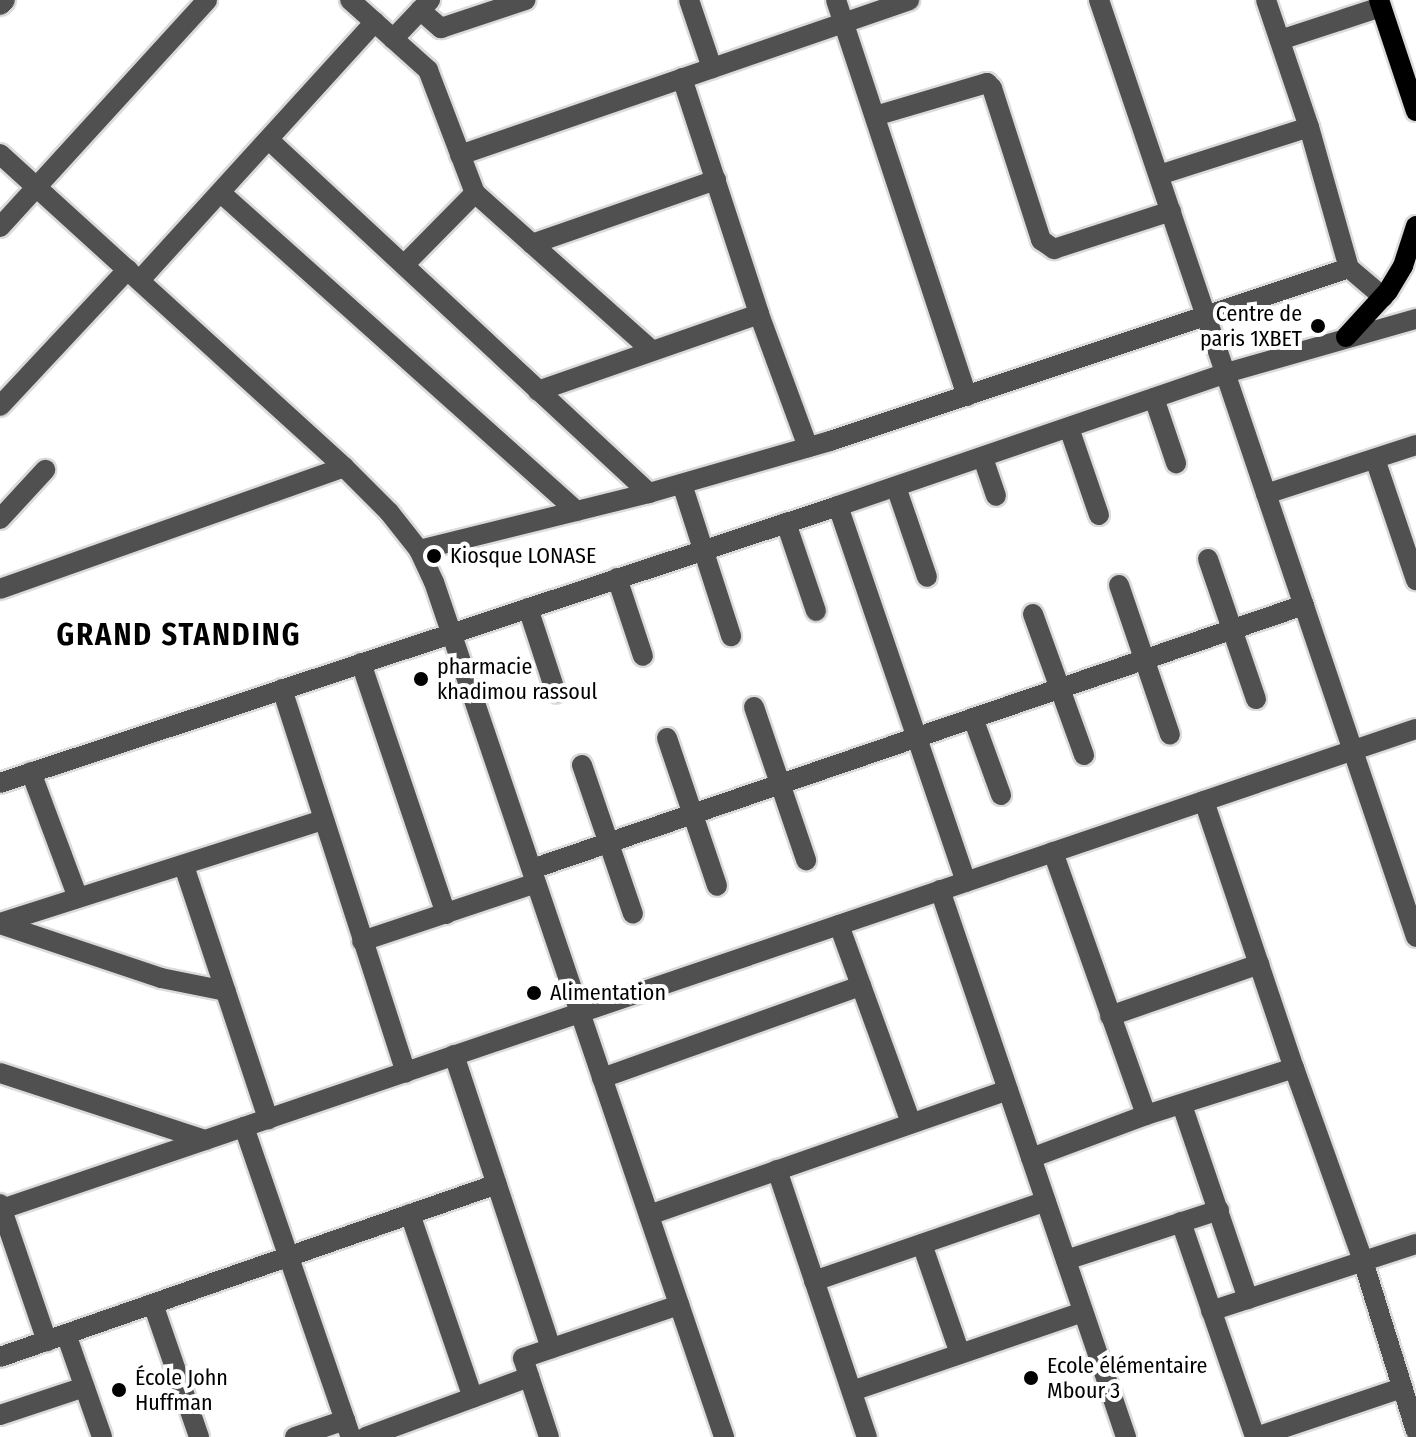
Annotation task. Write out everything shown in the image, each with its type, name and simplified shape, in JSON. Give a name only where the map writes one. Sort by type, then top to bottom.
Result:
[{"type":"main road","points":[[1380,3],[1416,111]]},
{"type":"main road","points":[[1346,337],[1383,297],[1403,266],[1416,226]]},
{"type":"street","points":[[0,5],[4,0]]},
{"type":"street","points":[[0,227],[207,0]]},
{"type":"street","points":[[350,0],[428,70],[475,193],[651,350]]},
{"type":"street","points":[[393,39],[425,5],[441,28],[525,0]]},
{"type":"street","points":[[689,0],[712,68]]},
{"type":"street","points":[[836,0],[967,396]]},
{"type":"street","points":[[460,155],[909,0]]},
{"type":"street","points":[[1266,0],[1309,127],[1349,268],[1383,297]]},
{"type":"street","points":[[1103,1],[1353,750],[1411,904],[1416,937]]},
{"type":"street","points":[[1280,40],[1380,3]]},
{"type":"street","points":[[0,406],[221,193],[375,22]]},
{"type":"street","points":[[682,78],[759,314],[808,447]]},
{"type":"street","points":[[875,116],[987,83],[992,88],[1041,240],[1054,249],[1171,211]]},
{"type":"street","points":[[1159,175],[1309,127]]},
{"type":"street","points":[[269,140],[649,493]]},
{"type":"street","points":[[0,154],[344,467],[389,512],[419,550],[452,632],[724,1437]]},
{"type":"street","points":[[532,244],[716,180]]},
{"type":"street","points":[[221,193],[577,511]]},
{"type":"street","points":[[405,264],[475,193]]},
{"type":"street","points":[[419,550],[649,493],[808,447],[1349,268]]},
{"type":"street","points":[[0,784],[983,458],[1226,373],[1407,320],[1416,309]]},
{"type":"street","points":[[538,391],[759,314]]},
{"type":"street","points":[[1154,398],[1176,463]]},
{"type":"street","points":[[1069,428],[1099,515]]},
{"type":"street","points":[[1266,494],[1416,445]]},
{"type":"street","points":[[983,458],[996,496]]},
{"type":"street","points":[[1375,459],[1416,580]]},
{"type":"street","points":[[0,589],[344,467]]},
{"type":"street","points":[[0,519],[45,470]]},
{"type":"street","points":[[682,484],[731,636]]},
{"type":"street","points":[[896,487],[927,577]]},
{"type":"street","points":[[838,506],[966,882]]},
{"type":"street","points":[[786,523],[816,611]]},
{"type":"street","points":[[1208,559],[1256,699]]},
{"type":"street","points":[[617,578],[643,656]]},
{"type":"street","points":[[1119,585],[1170,735]]},
{"type":"street","points":[[362,941],[446,914],[608,843],[1304,605]]},
{"type":"street","points":[[528,608],[556,693]]},
{"type":"street","points":[[1033,614],[1084,755]]},
{"type":"street","points":[[361,663],[446,914]]},
{"type":"street","points":[[282,689],[406,1072]]},
{"type":"street","points":[[754,707],[806,860]]},
{"type":"street","points":[[973,718],[1001,795]]},
{"type":"street","points":[[102,1437],[84,1387],[57,1338],[1,1207],[1416,729]]},
{"type":"street","points":[[667,738],[717,886]]},
{"type":"street","points":[[582,765],[633,914]]},
{"type":"street","points":[[31,772],[78,898]]},
{"type":"street","points":[[1204,801],[1363,1261],[1416,1431]]},
{"type":"street","points":[[0,923],[322,820]]},
{"type":"street","points":[[1053,852],[1146,1115]]},
{"type":"street","points":[[184,866],[268,1119]]},
{"type":"street","points":[[940,890],[1126,1437]]},
{"type":"street","points":[[0,923],[161,978],[226,991]]},
{"type":"street","points":[[839,925],[911,1123]]},
{"type":"street","points":[[1110,1016],[1259,964]]},
{"type":"street","points":[[602,1078],[861,986]]},
{"type":"street","points":[[454,1055],[551,1348]]},
{"type":"street","points":[[1031,1158],[1146,1115],[1294,1068]]},
{"type":"street","points":[[0,1073],[205,1140]]},
{"type":"street","points":[[649,1215],[1008,1090]]},
{"type":"street","points":[[1182,1105],[1248,1299]]},
{"type":"street","points":[[244,1127],[348,1428],[295,1437]]},
{"type":"street","points":[[777,1170],[867,1437]]},
{"type":"street","points":[[0,1357],[497,1184]]},
{"type":"street","points":[[814,1281],[1046,1201]]},
{"type":"street","points":[[1066,1260],[1219,1210]]},
{"type":"street","points":[[410,1214],[473,1398]]},
{"type":"street","points":[[1181,1222],[1255,1437],[1402,1388]]},
{"type":"street","points":[[922,1244],[960,1354]]},
{"type":"street","points":[[1211,1311],[1416,1244]]},
{"type":"street","points":[[153,1304],[199,1437]]},
{"type":"street","points":[[549,1437],[523,1358],[679,1305]]},
{"type":"street","points":[[852,1391],[1083,1312]]},
{"type":"street","points":[[366,1437],[529,1377]]},
{"type":"street","points":[[0,1415],[84,1387]]},
{"type":"place","name":"Centre de paris 1XBET","points":[[1318,326]]},
{"type":"place","name":"Kiosque LONASE","points":[[434,556]]},
{"type":"place","name":"pharmacie khadimou rassoul","points":[[421,679]]},
{"type":"place","name":"Alimentation","points":[[534,993]]},
{"type":"place","name":"Ecole élémentaire Mbour 3","points":[[1031,1378]]},
{"type":"place","name":"École John Huffman","points":[[119,1390]]},
{"type":"district","name":"GRAND STANDING","points":[[179,635]]}]
